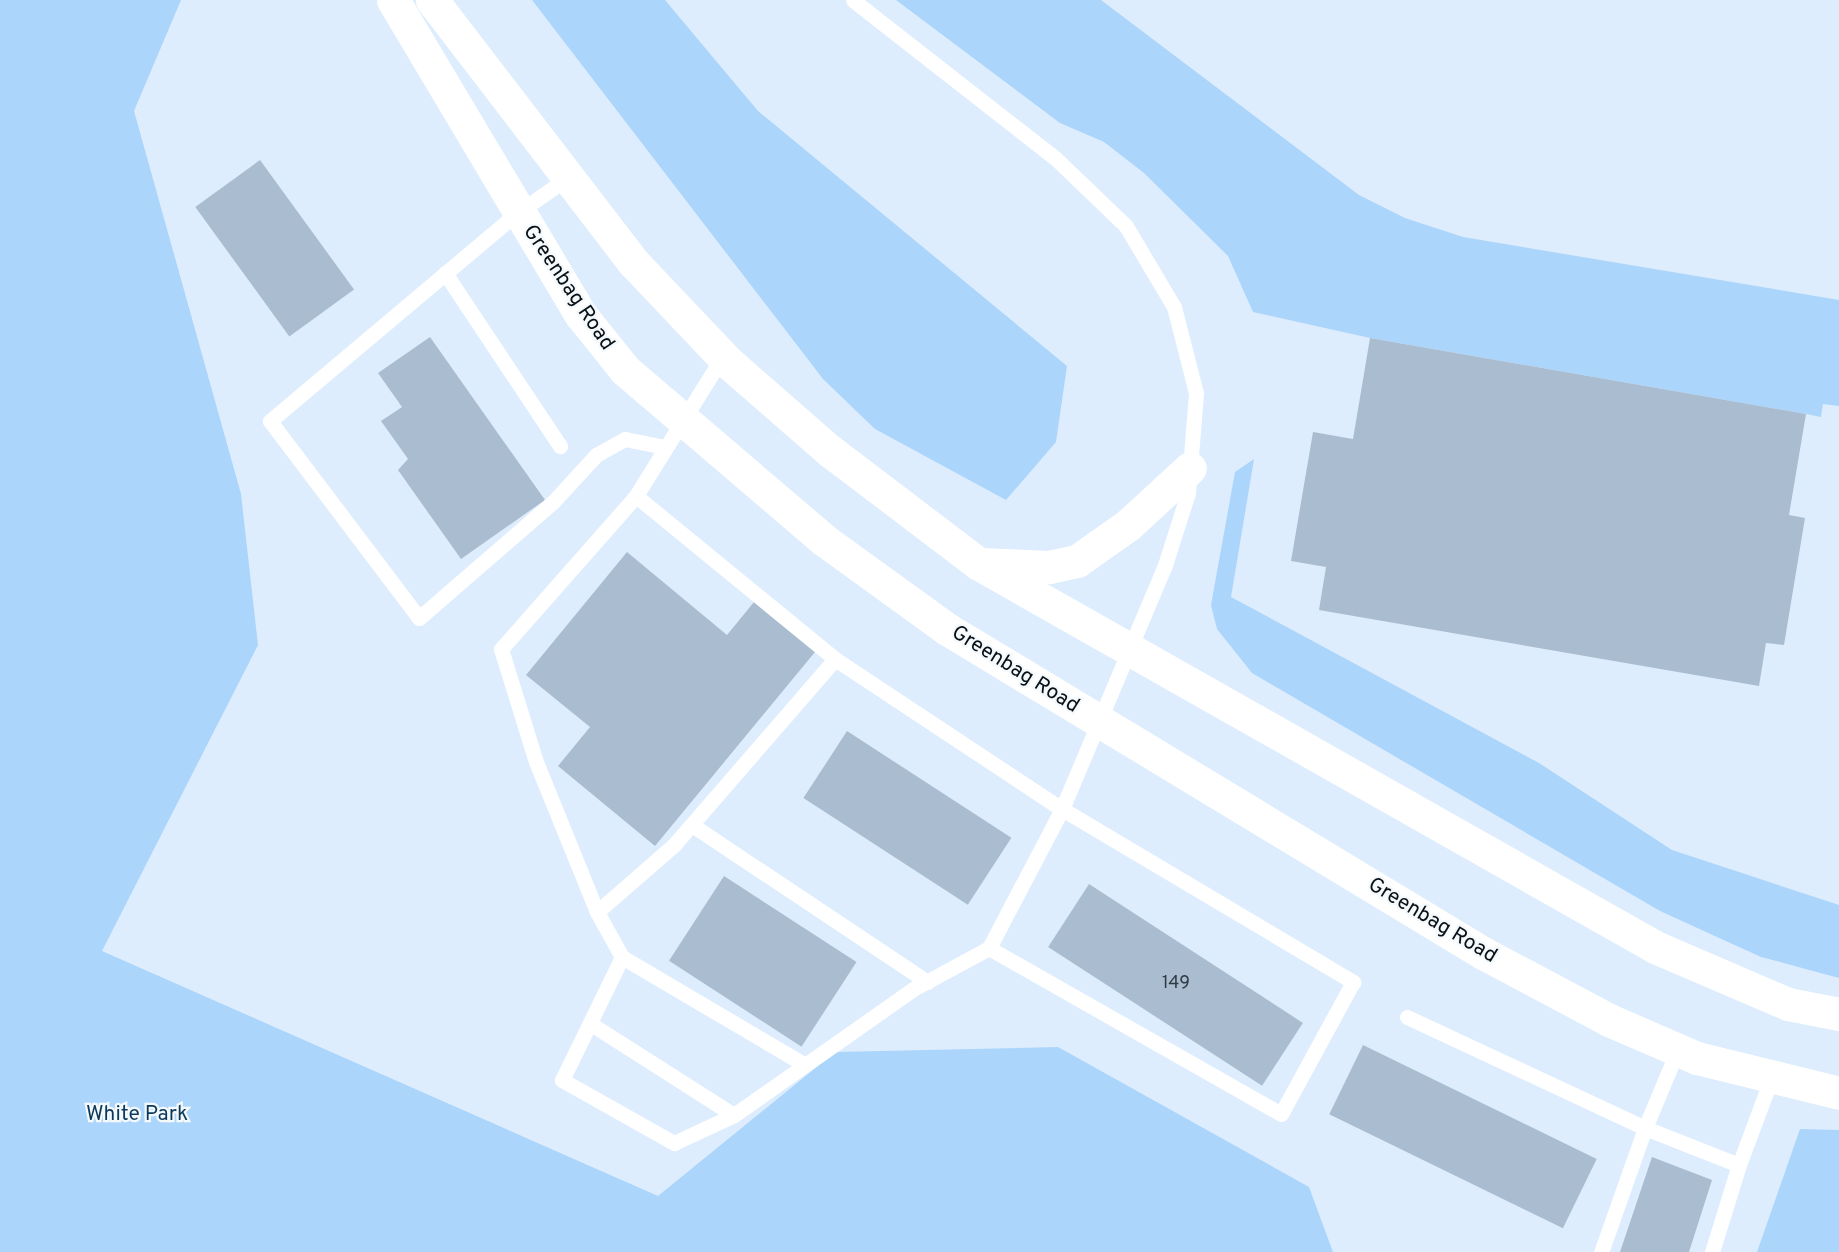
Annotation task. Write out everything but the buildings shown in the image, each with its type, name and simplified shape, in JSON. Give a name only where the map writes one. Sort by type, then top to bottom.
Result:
[{"type":"main road","name":"Greenbag Road","points":[[393,0],[517,213],[581,315],[625,370],[672,435],[824,540],[947,629],[1484,954],[1609,1020],[1678,1049],[1771,1079],[1839,1093]]},
{"type":"main road","points":[[432,0],[634,263],[723,356],[830,451],[979,564],[1131,655],[1655,946],[1788,1004],[1839,1014]]},
{"type":"main road","points":[[979,564],[1049,567],[1077,561],[1128,525],[1190,468]]},
{"type":"lane","points":[[622,957],[562,1080],[674,1143],[734,1115],[927,982],[989,948],[1062,809],[1131,655],[1188,493],[1196,393],[1174,307],[1126,226],[1055,158],[853,0]]},
{"type":"lane","points":[[569,177],[517,213],[270,421],[419,618],[553,502],[596,455],[625,440],[672,435]]},
{"type":"lane","points":[[445,273],[560,446]]},
{"type":"lane","points":[[723,356],[636,496],[501,649],[536,762],[597,912],[622,957],[805,1065]]},
{"type":"lane","points":[[636,496],[835,659],[1062,809],[1353,982],[1281,1114],[989,948]]},
{"type":"lane","points":[[597,912],[692,825],[835,659]]},
{"type":"lane","points":[[692,825],[927,982]]},
{"type":"lane","points":[[1407,1017],[1645,1128],[1739,1165]]},
{"type":"lane","points":[[591,1024],[734,1115]]},
{"type":"lane","points":[[1600,1252],[1645,1128],[1678,1049]]},
{"type":"lane","points":[[1712,1252],[1739,1165],[1771,1079]]},
{"type":"green space","name":"White Park","points":[[0,0],[181,0],[134,111],[241,494],[258,645],[102,951],[658,1196],[835,1052],[1058,1047],[1309,1187],[1333,1252],[0,1252]]},
{"type":"green space","points":[[532,0],[665,0],[758,111],[1067,366],[1056,442],[1006,500],[875,429],[823,379]]},
{"type":"green space","points":[[896,0],[1101,0],[1359,195],[1405,218],[1463,237],[1839,300],[1839,406],[1823,404],[1821,417],[1370,338],[1253,312],[1228,256],[1144,173],[1104,142],[1060,123]]},
{"type":"green space","points":[[1254,459],[1231,597],[1539,763],[1672,850],[1839,905],[1839,978],[1761,957],[1660,911],[1252,673],[1217,629],[1211,605],[1235,472]]},
{"type":"green space","points":[[1800,1129],[1839,1130],[1839,1252],[1757,1252]]}]
